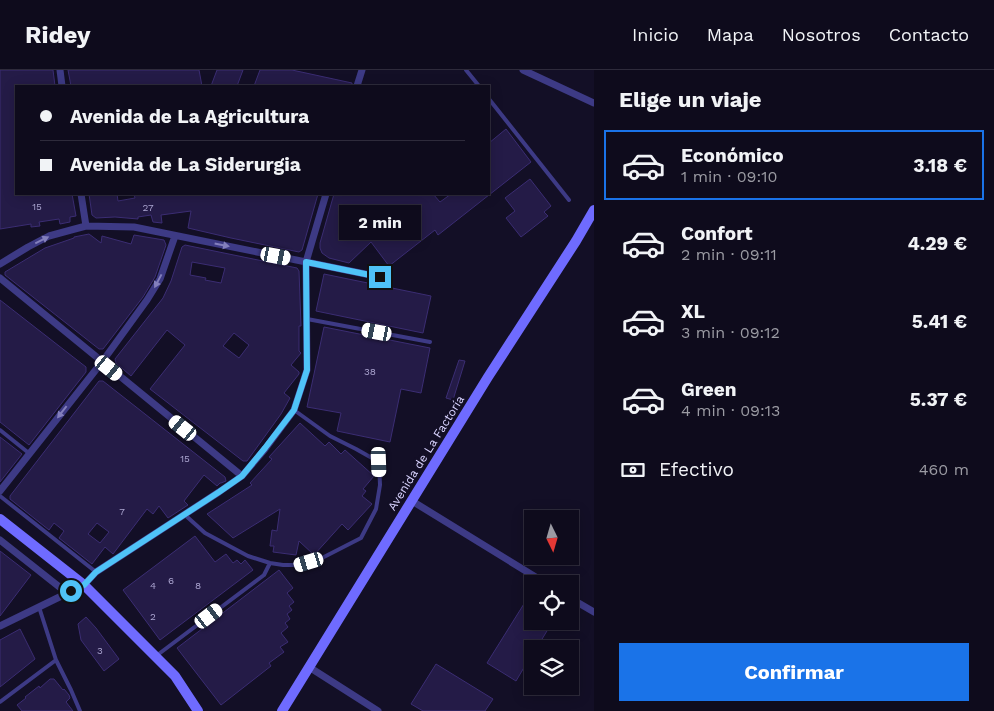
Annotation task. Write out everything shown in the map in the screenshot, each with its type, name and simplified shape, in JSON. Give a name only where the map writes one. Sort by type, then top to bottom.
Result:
[{"type":"street","points":[[60,70],[62,85]]},
{"type":"street","points":[[357,85],[362,70]]},
{"type":"street","points":[[523,70],[594,103]]},
{"type":"street","points":[[81,195],[86,226]]},
{"type":"street","points":[[0,626],[84,585],[96,572],[242,476],[294,410],[307,370],[306,262],[326,195]]},
{"type":"street","name":"Avenida de La Factoría","points":[[282,711],[488,377],[594,210]]},
{"type":"street","points":[[0,264],[49,236],[86,226],[134,227],[380,277]]},
{"type":"street","points":[[0,491],[102,362],[147,300],[160,279],[175,236]]},
{"type":"street","points":[[0,278],[242,476]]},
{"type":"street","points":[[412,501],[532,575]]},
{"type":"street","points":[[0,519],[84,585],[175,676],[198,711]]},
{"type":"street","points":[[0,540],[67,593]]},
{"type":"street","points":[[579,603],[594,612]]},
{"type":"street","points":[[309,667],[378,711]]},
{"type":"lane","points":[[466,70],[478,85]]},
{"type":"lane","points":[[490,99],[569,200]]},
{"type":"lane","points":[[307,319],[430,342]]},
{"type":"lane","points":[[185,515],[205,533],[248,556],[270,564],[299,565],[320,559],[361,538],[376,509],[380,486],[379,462],[356,448],[330,436],[294,410]]},
{"type":"lane","points":[[0,430],[30,454]]},
{"type":"lane","points":[[0,496],[96,572]]},
{"type":"lane","points":[[156,656],[264,575],[270,564]]},
{"type":"lane","points":[[38,607],[56,660],[80,711]]},
{"type":"lane","points":[[0,702],[56,660]]},
{"type":"building","points":[[0,70],[53,70],[55,85],[15,85],[15,195],[72,195],[76,216],[70,217],[70,222],[60,224],[59,219],[39,222],[40,226],[31,227],[31,224],[0,229]]},
{"type":"building","points":[[68,70],[199,70],[202,85],[71,85]]},
{"type":"building","points":[[217,70],[243,70],[237,85],[211,85]]},
{"type":"building","points":[[260,70],[292,70],[352,83],[352,85],[254,85]]},
{"type":"building","points":[[506,129],[531,162],[490,194],[490,142]]},
{"type":"building","points":[[530,179],[551,206],[544,212],[548,216],[521,237],[506,218],[515,211],[505,198]]},
{"type":"building","points":[[89,195],[117,195],[118,201],[135,198],[134,195],[318,195],[302,250],[299,252],[188,228],[191,211],[161,215],[162,223],[153,222],[151,215],[138,217],[138,219],[96,218],[92,215]]},
{"type":"building","points":[[334,195],[434,195],[440,202],[450,195],[489,195],[438,235],[435,230],[389,266],[371,242],[349,263],[329,258],[322,253],[320,243]]},
{"type":"building","points":[[89,234],[101,243],[102,236],[131,244],[134,235],[164,240],[166,245],[155,277],[143,297],[103,349],[99,349],[5,275],[5,272],[45,248],[74,237]]},
{"type":"building","points":[[185,245],[297,268],[299,271],[301,326],[299,326],[299,351],[301,353],[291,365],[299,374],[284,393],[290,398],[281,414],[247,461],[243,461],[150,389],[185,345],[167,330],[131,376],[116,363],[115,359],[163,298],[171,281],[182,247]],"holes":[[[192,262],[225,268],[221,283],[190,275]],[[234,333],[249,345],[239,358],[223,346]]]},
{"type":"building","points":[[324,274],[431,296],[423,333],[316,311]]},
{"type":"building","points":[[0,300],[86,367],[86,372],[29,445],[0,422]]},
{"type":"building","points":[[324,327],[430,348],[421,393],[401,389],[390,442],[337,431],[341,413],[307,407]]},
{"type":"building","points":[[459,360],[465,361],[453,400],[446,398]]},
{"type":"building","points":[[99,381],[103,381],[225,477],[226,481],[217,486],[204,475],[184,501],[188,505],[168,518],[159,506],[153,514],[147,509],[113,554],[105,547],[92,564],[59,538],[64,531],[54,523],[49,530],[10,499],[10,496]],"holes":[[[97,523],[109,532],[100,543],[88,534]]]},
{"type":"building","points":[[300,423],[325,446],[329,442],[341,454],[345,450],[374,476],[363,489],[366,491],[362,496],[372,504],[348,530],[342,524],[314,555],[299,541],[296,555],[273,552],[274,546],[270,546],[272,530],[277,531],[280,509],[233,538],[207,514],[252,485],[250,483],[272,459],[269,457]]},
{"type":"building","points":[[0,437],[22,454],[0,482]]},
{"type":"building","points":[[195,536],[215,562],[226,554],[233,563],[237,560],[241,564],[245,560],[253,570],[160,640],[123,590]]},
{"type":"building","points":[[0,551],[31,575],[0,616]]},
{"type":"building","points":[[279,570],[293,588],[287,593],[294,602],[289,606],[292,610],[287,614],[290,619],[285,623],[288,627],[281,633],[288,642],[280,647],[284,652],[269,663],[271,666],[221,705],[177,648]]},
{"type":"building","points":[[524,604],[524,630],[548,630],[541,640],[524,640],[524,668],[516,681],[487,663]]},
{"type":"building","points":[[86,617],[119,659],[104,671],[81,640],[78,624]]},
{"type":"building","points":[[20,629],[35,659],[0,687],[0,640]]},
{"type":"building","points":[[436,664],[493,699],[485,711],[423,711],[411,704]]},
{"type":"building","points":[[50,679],[54,679],[69,695],[70,698],[66,702],[73,711],[22,711],[17,705]]},
{"type":"route","points":[[71,591],[84,585],[96,572],[242,476],[294,410],[307,370],[306,262],[380,277]]}]
